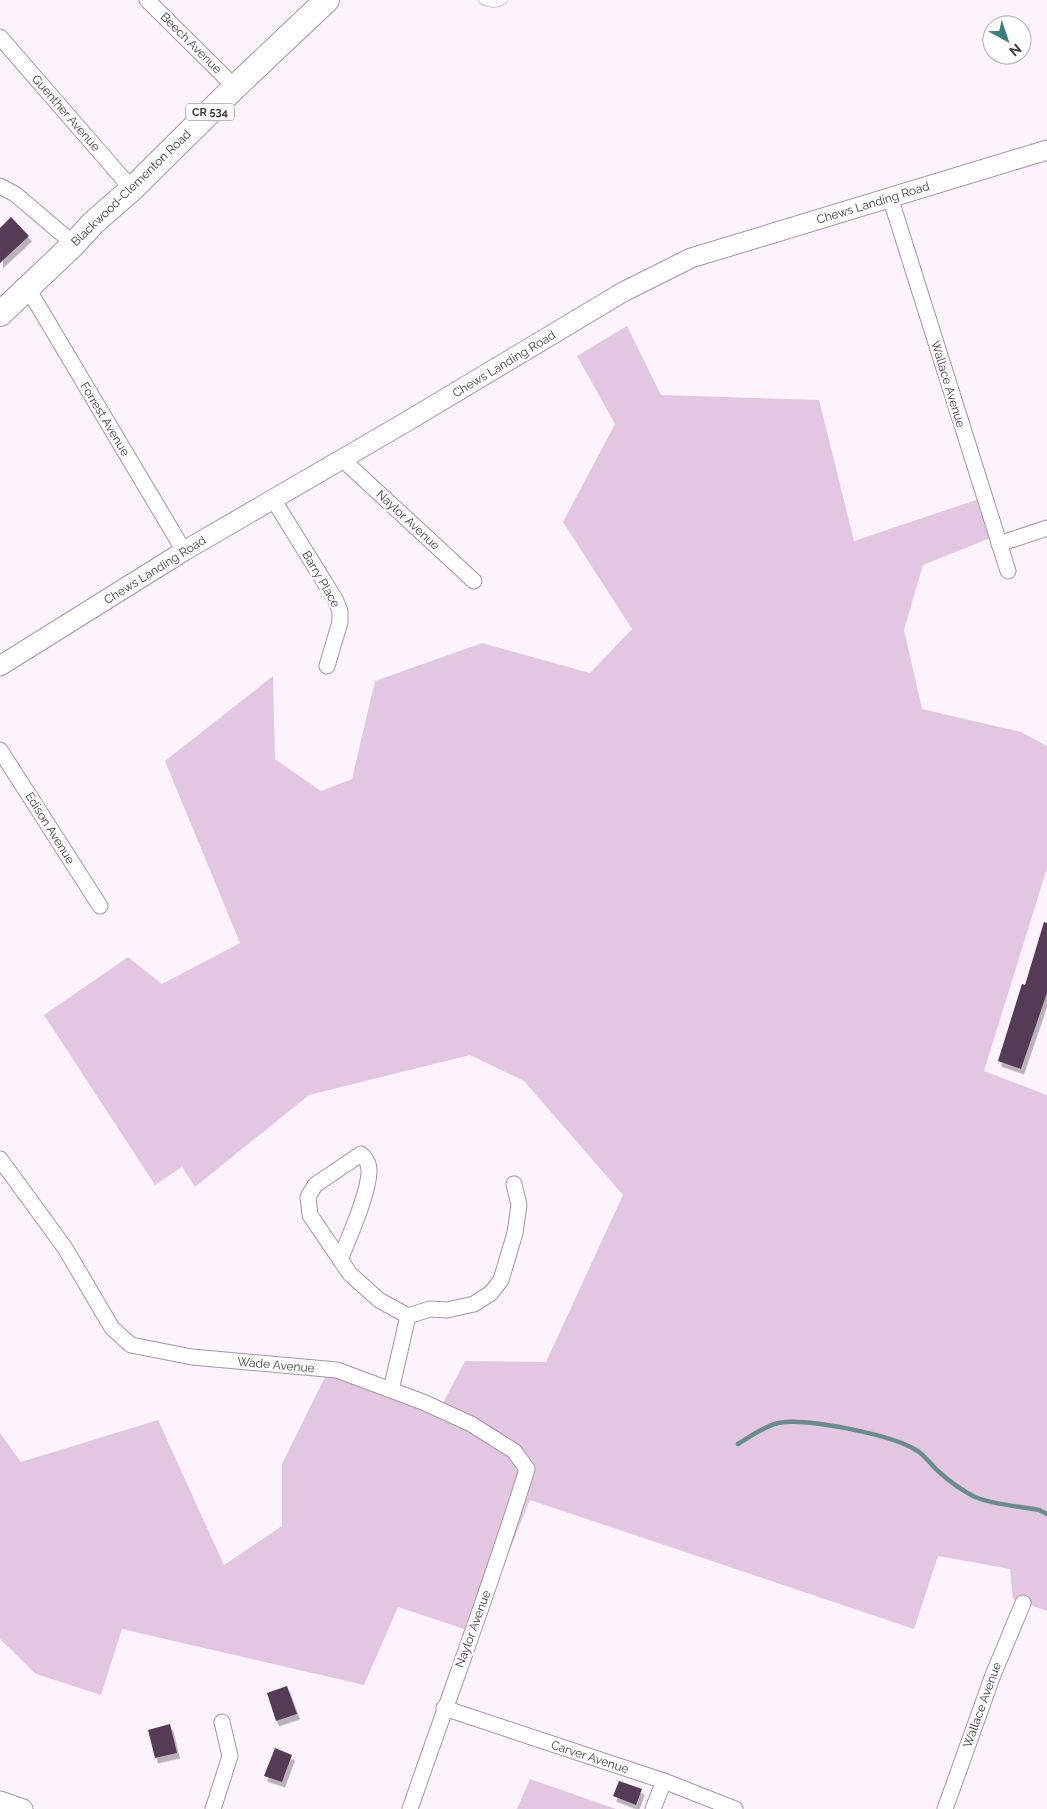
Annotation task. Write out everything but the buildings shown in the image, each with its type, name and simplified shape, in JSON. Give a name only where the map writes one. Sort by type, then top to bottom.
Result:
[{"type":"main road","name":"Blackwood-Clementon Road","points":[[0,314],[327,0]]},
{"type":"street","name":"Beech Avenue","points":[[147,0],[235,87]]},
{"type":"street","name":"Guenther Avenue","points":[[0,37],[132,189]]},
{"type":"street","name":"Chews Landing Road","points":[[0,666],[184,551],[623,292],[691,258],[1047,150]]},
{"type":"street","points":[[0,186],[15,194],[74,244]]},
{"type":"street","name":"Wallace Avenue","points":[[890,198],[1008,571]]},
{"type":"street","name":"Forrest Avenue","points":[[27,288],[184,551]]},
{"type":"street","name":"Naylor Avenue","points":[[342,459],[474,581]]},
{"type":"street","name":"Barry Place","points":[[273,499],[335,599],[340,611],[340,622],[327,666]]},
{"type":"street","points":[[999,544],[1047,528]]},
{"type":"street","name":"Edison Avenue","points":[[0,750],[100,906]]},
{"type":"street","points":[[340,1260],[366,1190],[369,1170],[367,1160],[361,1154],[315,1185],[308,1197],[310,1215],[340,1260],[350,1274],[379,1300],[408,1316],[430,1309],[446,1310],[474,1304],[491,1293],[501,1280],[515,1233],[519,1205],[514,1184]]},
{"type":"street","name":"Wade Avenue","points":[[0,1159],[70,1256],[112,1328],[131,1345],[192,1357],[337,1370],[423,1402],[471,1424],[514,1451]]},
{"type":"street","points":[[391,1390],[408,1316]]},
{"type":"street","name":"Naylor Avenue","points":[[410,1809],[444,1708],[502,1549],[527,1469],[514,1451]]},
{"type":"street","name":"Wallace Avenue","points":[[945,1809],[992,1675],[1023,1602]]},
{"type":"street","name":"Carver Avenue","points":[[444,1708],[664,1781],[735,1809]]},
{"type":"street","points":[[213,1809],[230,1756],[222,1722]]},
{"type":"street","points":[[653,1809],[664,1781]]},
{"type":"street","points":[[0,1801],[23,1809]]},
{"type":"lane","points":[[483,0],[487,3],[500,3],[503,0]]},
{"type":"shaded area","points":[[627,326],[661,395],[819,400],[854,541],[982,498],[993,537],[923,565],[904,630],[922,709],[1021,732],[1047,746],[1047,868],[984,1071],[1047,1095],[1047,1611],[1013,1599],[1010,1569],[938,1556],[914,1629],[530,1500],[476,1633],[398,1607],[364,1685],[122,1629],[101,1695],[36,1674],[0,1639],[0,1433],[21,1462],[158,1420],[224,1565],[282,1526],[282,1464],[327,1373],[443,1403],[465,1361],[546,1362],[623,1195],[524,1081],[470,1055],[309,1095],[195,1187],[182,1167],[155,1185],[44,1015],[128,957],[162,984],[240,943],[165,761],[273,676],[275,759],[321,791],[352,779],[375,681],[482,643],[590,673],[632,629],[563,522],[615,424],[577,356]]},
{"type":"shaded area","points":[[530,1779],[616,1809],[517,1809]]},
{"type":"waterway","points":[[738,1444],[757,1432],[778,1423],[791,1422],[827,1425],[869,1433],[904,1444],[916,1450],[946,1478],[975,1497],[998,1504],[1039,1510],[1047,1514]]}]
